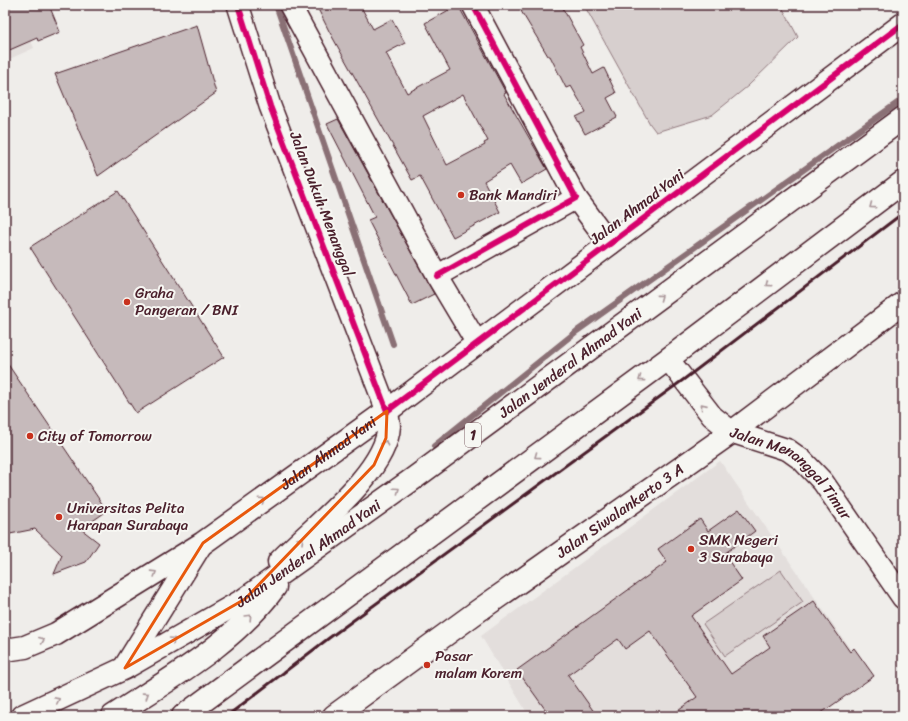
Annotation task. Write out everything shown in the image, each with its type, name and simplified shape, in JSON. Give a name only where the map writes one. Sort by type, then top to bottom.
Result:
[{"type":"main road","name":"Jalan Ahmad Yani","points":[[5,650],[25,647],[56,634],[203,542],[387,411],[903,24]]},
{"type":"main road","name":"Jalan Jenderal Ahmad Yani","points":[[22,716],[125,668],[245,598],[413,479],[903,118]]},
{"type":"main road","points":[[183,716],[668,359],[903,182]]},
{"type":"main road","name":"Jalan Siwalankerto 3 A","points":[[334,716],[732,432],[903,303]]},
{"type":"main road","points":[[245,598],[288,552],[355,489],[374,465],[384,447],[389,426],[387,411]]},
{"type":"main road","points":[[125,668],[203,542]]},
{"type":"main road","points":[[113,716],[204,658],[226,640],[267,598],[290,566]]},
{"type":"street","name":"Jalan Dukuh Menanggal","points":[[238,5],[270,106],[387,411]]},
{"type":"street","points":[[290,5],[437,276],[477,343]]},
{"type":"street","points":[[473,5],[576,198],[610,244]]},
{"type":"street","points":[[437,276],[576,198]]},
{"type":"street","name":"Jalan Menanggal Timur","points":[[668,359],[712,416],[732,432],[788,450],[802,460],[823,482],[903,598]]},
{"type":"highlighted area","points":[[387,411],[386,438],[374,465],[245,599],[125,668],[203,543]]},
{"type":"shaded area","points":[[5,5],[15,5],[34,48],[5,61]]},
{"type":"shaded area","points":[[584,5],[781,5],[798,37],[748,86],[712,115],[656,132],[650,124]]},
{"type":"shaded area","name":"SMK Negeri 3 Surabaya","points":[[720,461],[866,672],[804,716],[529,716],[481,636]]},
{"type":"shaded area","points":[[781,570],[803,602],[725,656],[703,624]]},
{"type":"building","points":[[5,5],[49,5],[60,32],[38,41],[37,38],[5,52]]},
{"type":"building","points":[[316,5],[360,5],[373,29],[392,19],[405,43],[386,53],[407,93],[450,70],[425,23],[458,5],[506,93],[504,94],[547,169],[521,184],[510,165],[484,181],[500,212],[453,237],[420,176],[412,180]],"holes":[[[463,94],[488,141],[484,143],[485,145],[447,165],[423,116]]]},
{"type":"building","points":[[532,5],[561,5],[583,45],[580,47],[593,74],[604,68],[616,93],[607,98],[617,117],[585,134],[576,117],[586,112],[571,86],[566,88],[550,56],[548,56],[521,11]]},
{"type":"building","points":[[197,25],[216,93],[98,176],[55,74]]},
{"type":"building","points":[[338,119],[434,294],[412,305],[368,220],[375,217],[327,124]]},
{"type":"building","name":"Graha Pangeran / BNI","points":[[118,191],[224,357],[136,413],[30,247]]},
{"type":"building","name":"City of Tomorrow","points":[[5,360],[107,511],[81,529],[99,543],[86,562],[54,574],[62,555],[35,529],[5,535]]},
{"type":"building","points":[[739,509],[755,531],[724,554],[742,580],[691,616],[731,674],[770,647],[763,636],[814,601],[850,652],[854,648],[874,676],[817,716],[671,716],[697,697],[650,631],[625,649],[618,639],[568,675],[597,716],[550,716],[517,670],[667,562],[658,549],[700,519],[708,531]]},
{"type":"waterway","points":[[276,5],[393,344]]},
{"type":"waterway","points":[[434,446],[577,331],[903,99]]},
{"type":"railway","points":[[227,716],[329,638],[683,380],[903,213]]},
{"type":"cycle path","points":[[238,5],[270,106],[387,411],[903,24]]},
{"type":"cycle path","points":[[437,276],[576,198],[473,5]]},
{"type":"place","name":"Bank Mandiri","points":[[461,195]]},
{"type":"place","name":"Graha Pangeran / BNI","points":[[127,302]]},
{"type":"place","name":"City of Tomorrow","points":[[30,436]]},
{"type":"place","name":"Universitas Pelita Harapan Surabaya","points":[[59,517]]},
{"type":"place","name":"SMK Negeri 3 Surabaya","points":[[691,549]]},
{"type":"place","name":"Pasar malam Korem","points":[[427,665]]}]
